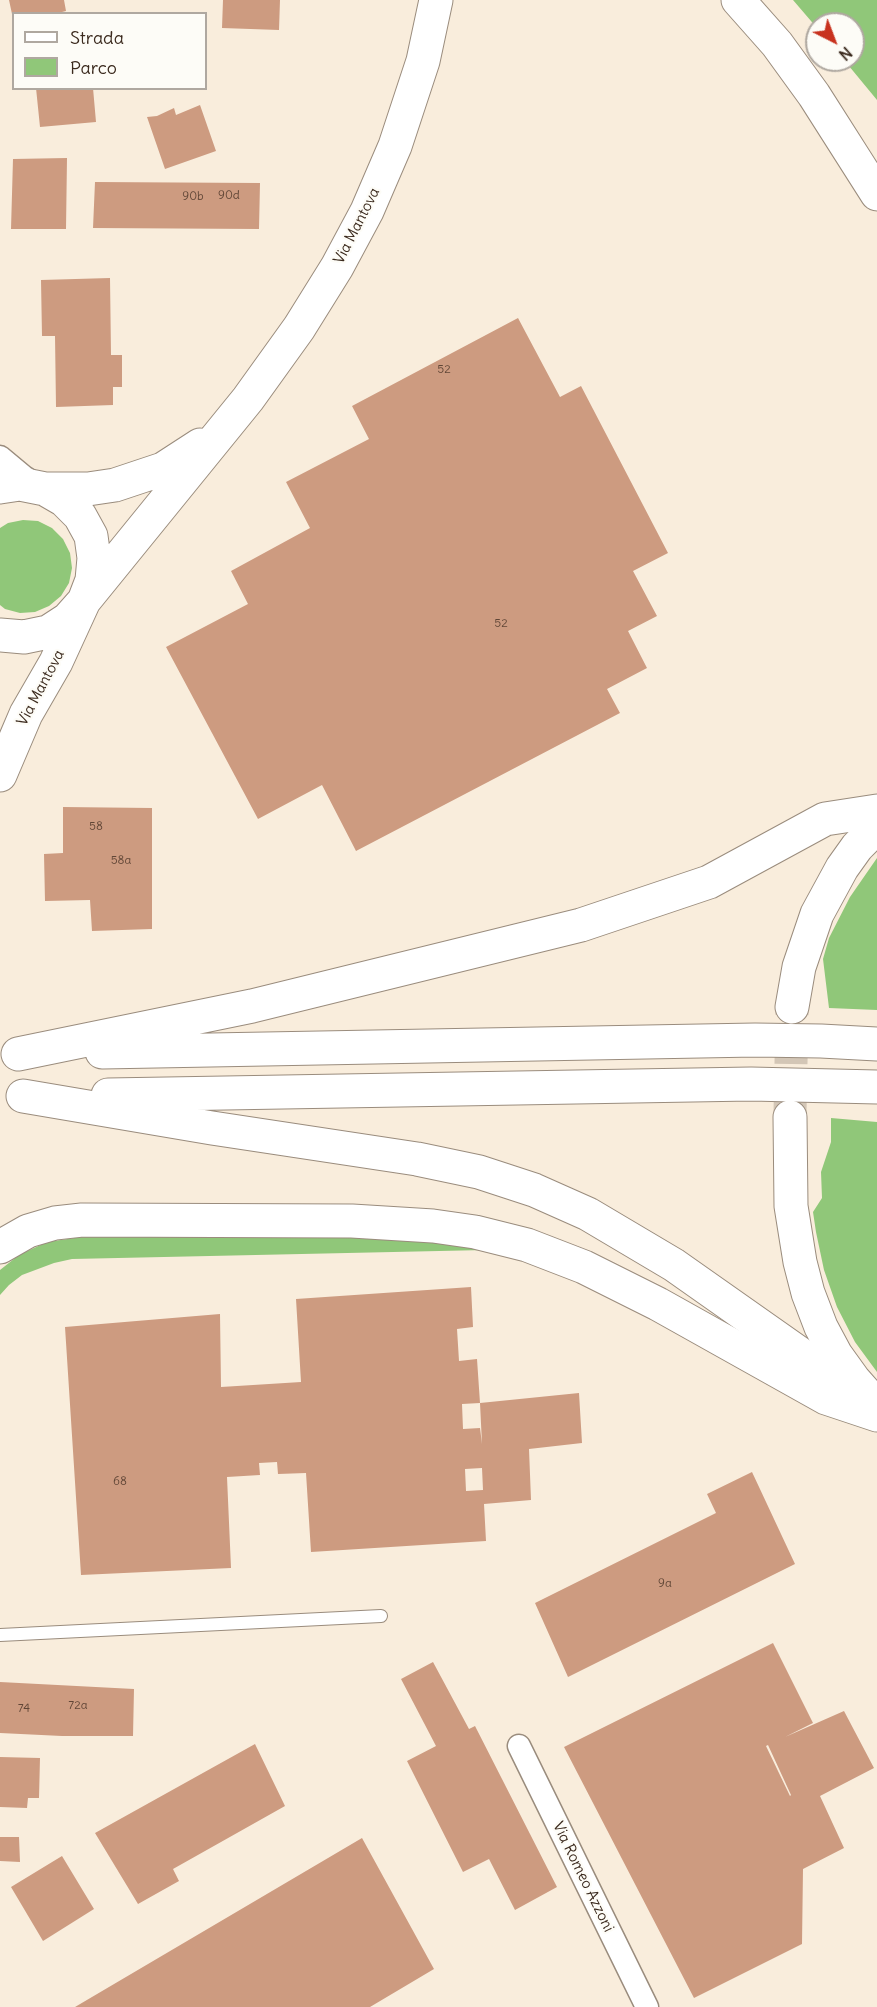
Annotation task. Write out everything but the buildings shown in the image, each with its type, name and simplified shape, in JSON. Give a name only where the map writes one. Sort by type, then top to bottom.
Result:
[{"type":"main road","points":[[738,0],[777,44],[814,95],[877,194]]},
{"type":"main road","name":"Via Mantova","points":[[0,635],[24,637],[48,632],[68,619],[226,426],[299,328],[325,288],[358,229],[395,146],[423,61],[436,1]]},
{"type":"main road","name":"Via Mantova","points":[[0,487],[20,484],[45,489],[88,489],[139,479],[164,469],[226,426]]},
{"type":"main road","name":"Via Mantova","points":[[0,775],[26,714],[56,662],[92,580],[94,558],[91,536],[80,516],[64,500],[45,489]]},
{"type":"main road","points":[[9,1054],[252,1006],[581,925],[709,882],[825,819],[877,811]]},
{"type":"main road","points":[[792,1007],[799,967],[817,914],[842,868],[857,847],[877,827]]},
{"type":"main road","points":[[9,1054],[766,1040],[877,1044]]},
{"type":"main road","points":[[12,1096],[751,1084],[877,1087]]},
{"type":"main road","points":[[12,1096],[417,1159],[479,1172],[534,1190],[588,1214],[674,1264],[877,1406]]},
{"type":"main road","points":[[790,1117],[791,1206],[800,1262],[808,1293],[821,1327],[836,1355],[877,1406]]},
{"type":"main road","points":[[0,1247],[15,1237],[35,1229],[82,1220],[352,1221],[433,1226],[475,1232],[527,1245],[584,1267],[658,1304],[826,1398],[877,1415]]},
{"type":"street","points":[[0,458],[24,477],[45,489]]},
{"type":"street","name":"Via Romeo Azzoni","points":[[519,1746],[647,2007]]},
{"type":"lane","points":[[0,1635],[381,1616]]},
{"type":"green space","points":[[793,0],[877,0],[877,100],[854,72],[865,72],[865,12],[805,12],[805,14]]},
{"type":"green space","points":[[23,520],[38,521],[52,528],[63,539],[70,553],[72,568],[69,583],[61,596],[49,606],[35,612],[20,613],[5,609],[0,605],[0,528],[8,523]]},
{"type":"green space","points":[[877,858],[877,1010],[829,1008],[823,959],[829,938],[850,897]]},
{"type":"green space","points":[[831,1118],[877,1122],[877,1372],[855,1342],[837,1307],[824,1270],[816,1232],[813,1212],[822,1198],[821,1172],[831,1142]]},
{"type":"green space","points":[[165,1235],[410,1237],[485,1250],[72,1259],[22,1275],[0,1295],[0,1270],[19,1255],[47,1242],[81,1237]]},
{"type":"tunnel","points":[[790,1113],[792,1012]]}]
